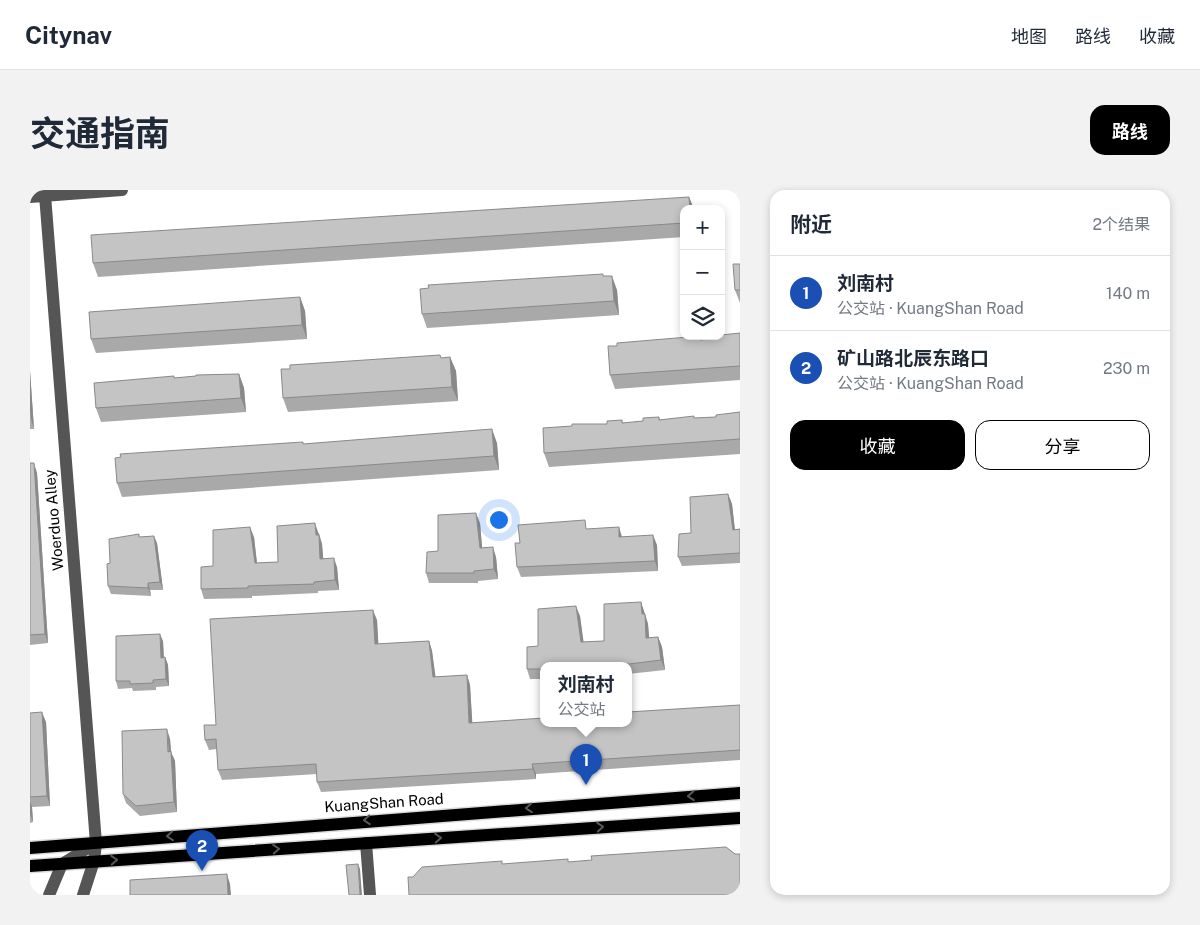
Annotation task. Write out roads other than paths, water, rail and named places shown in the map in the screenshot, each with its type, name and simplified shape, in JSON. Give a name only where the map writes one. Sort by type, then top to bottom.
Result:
[{"type":"main road","name":"KuangShan Road","points":[[30,848],[740,792]]},
{"type":"main road","points":[[30,866],[740,818]]},
{"type":"street","points":[[30,196],[122,190]]},
{"type":"street","name":"Woerduo Alley","points":[[44,195],[96,843],[94,861],[84,895]]},
{"type":"street","points":[[49,895],[62,864],[96,843]]},
{"type":"street","points":[[366,843],[370,895]]},
{"type":"place","name":"刘南村","points":[[586,785]]},
{"type":"place","name":"矿山路北辰东路口","points":[[202,871]]}]
